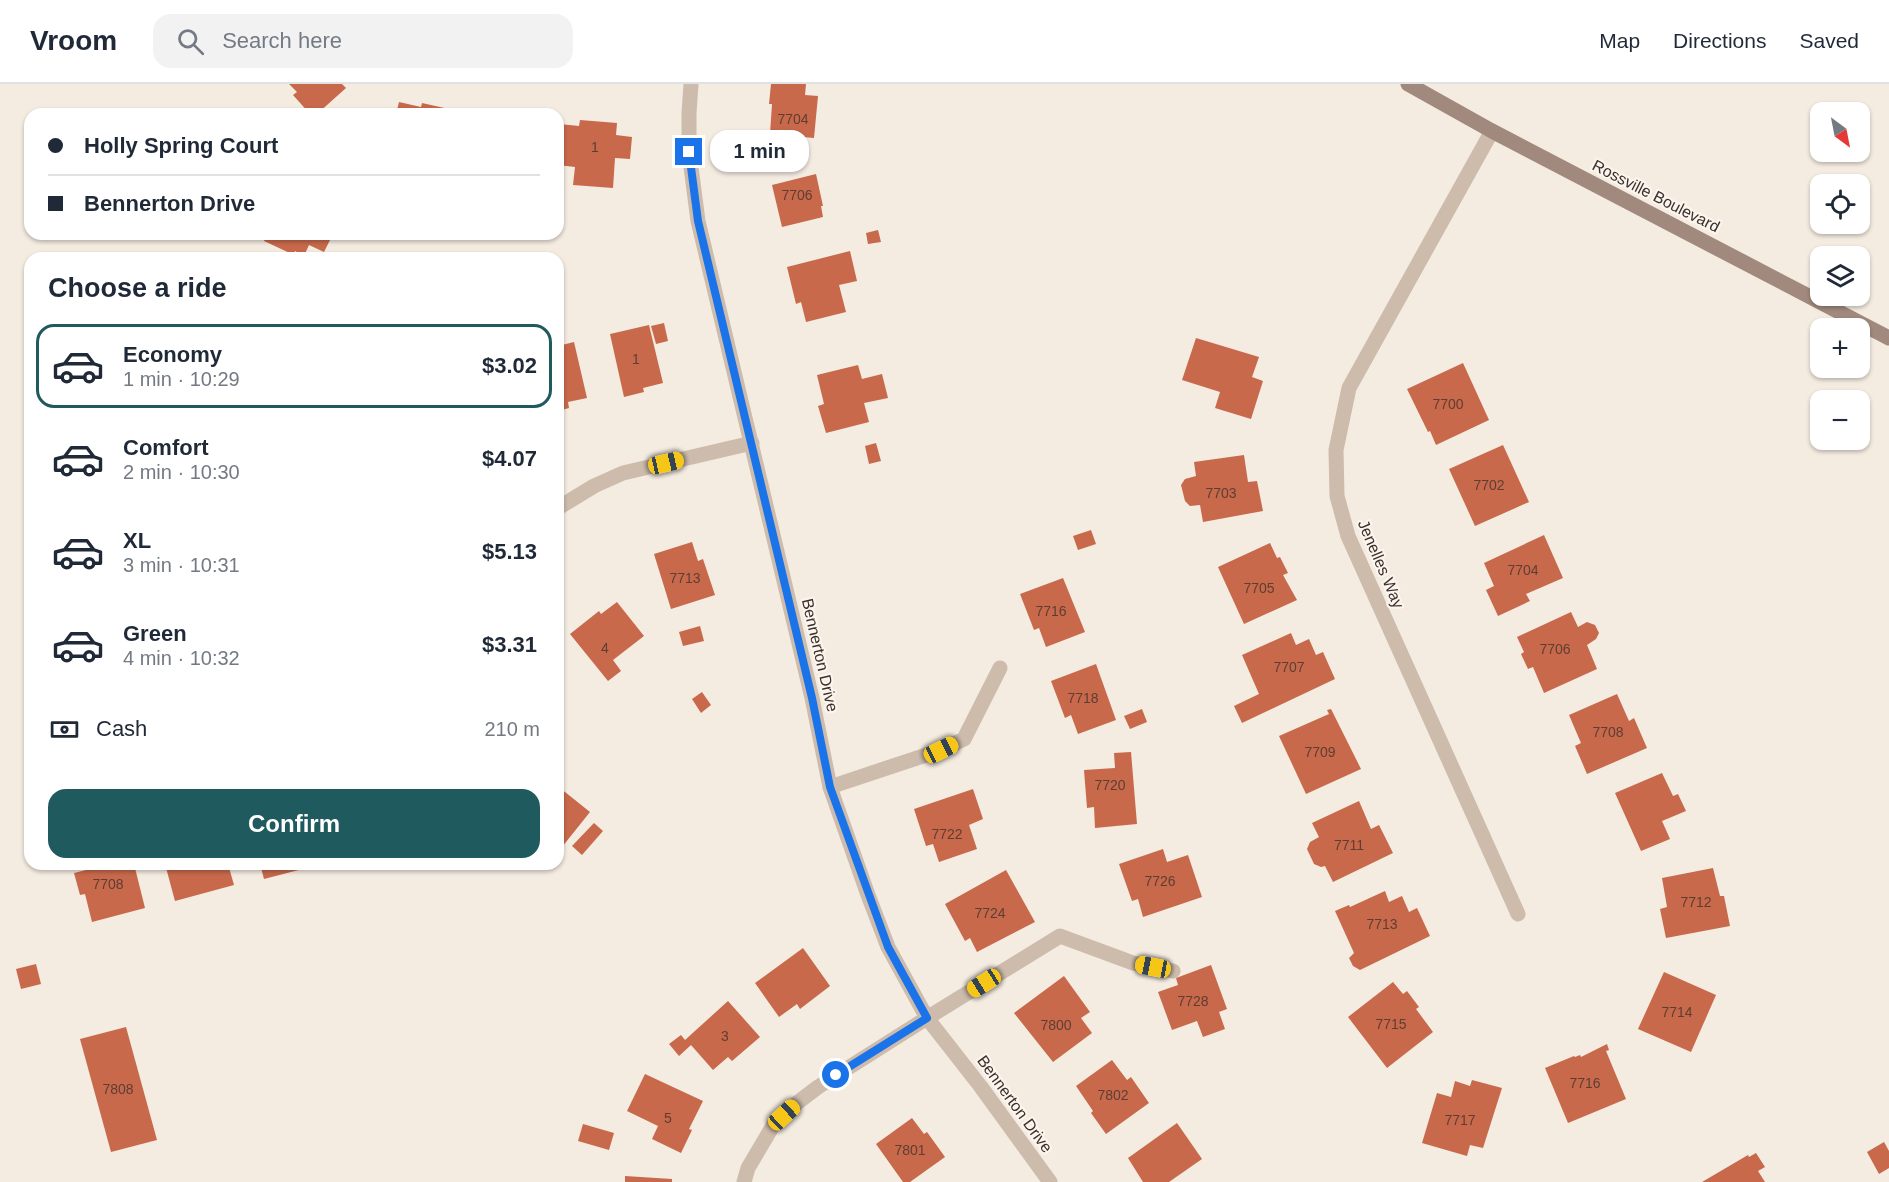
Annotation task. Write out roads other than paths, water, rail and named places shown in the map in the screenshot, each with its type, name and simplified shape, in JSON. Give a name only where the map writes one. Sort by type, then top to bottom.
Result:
[{"type":"main road","name":"Rossville Boulevard","points":[[1408,84],[1492,131],[1889,338]]},
{"type":"street","name":"Bennerton Drive","points":[[691,84],[689,152],[698,221],[812,698],[830,787],[888,947],[927,1018],[981,1087],[1050,1182]]},
{"type":"street","name":"Jenelles Way","points":[[1492,131],[1349,388],[1336,450],[1337,496],[1348,536],[1518,914]]},
{"type":"street","points":[[564,504],[594,486],[623,473],[752,443]]},
{"type":"street","points":[[830,787],[941,750],[964,739],[1000,668]]},
{"type":"street","points":[[744,1182],[748,1168],[774,1124],[818,1086],[1060,936],[1133,963],[1173,971]]}]
